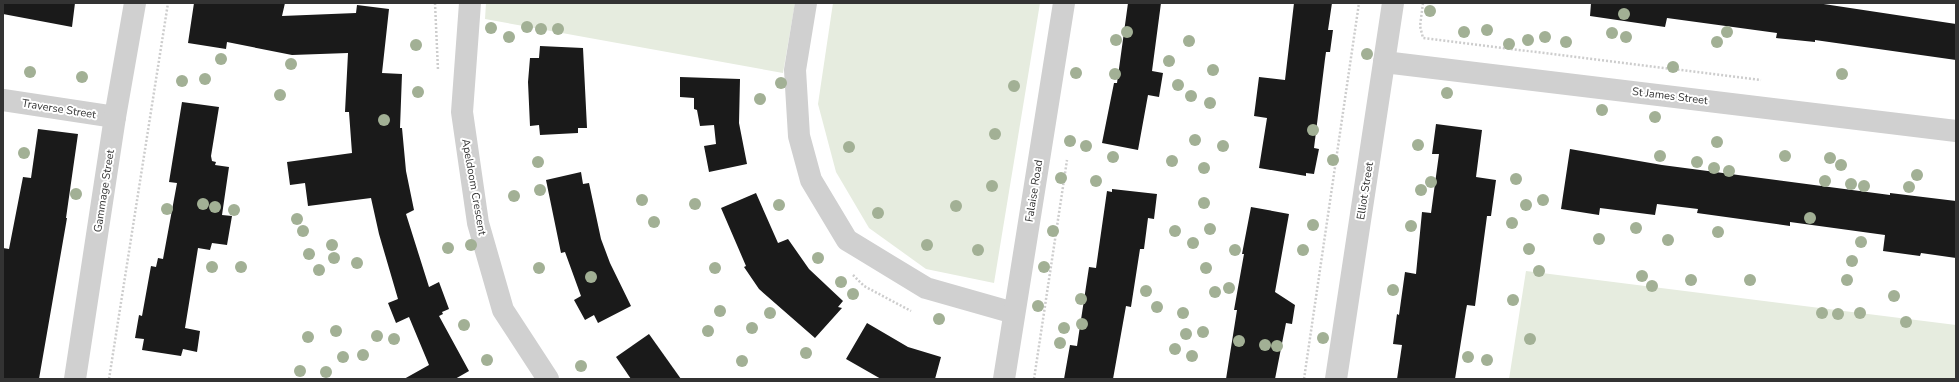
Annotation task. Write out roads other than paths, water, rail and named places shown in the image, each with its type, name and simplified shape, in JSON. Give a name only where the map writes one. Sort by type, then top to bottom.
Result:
[{"type":"street","name":"Gammage Street","points":[[75,379],[115,117],[135,3]]},
{"type":"street","name":"Apeldoom Crescent","points":[[470,3],[462,112],[478,222],[503,310],[548,379]]},
{"type":"street","points":[[806,3],[795,70],[799,136],[811,180],[847,240],[926,288],[1014,313]]},
{"type":"street","name":"Falaise Road","points":[[1004,379],[1064,3]]},
{"type":"street","name":"Elliot Street","points":[[1336,379],[1393,3]]},
{"type":"street","name":"St James Street","points":[[1384,62],[1956,131]]},
{"type":"street","name":"Traverse Street","points":[[3,100],[115,117]]}]
